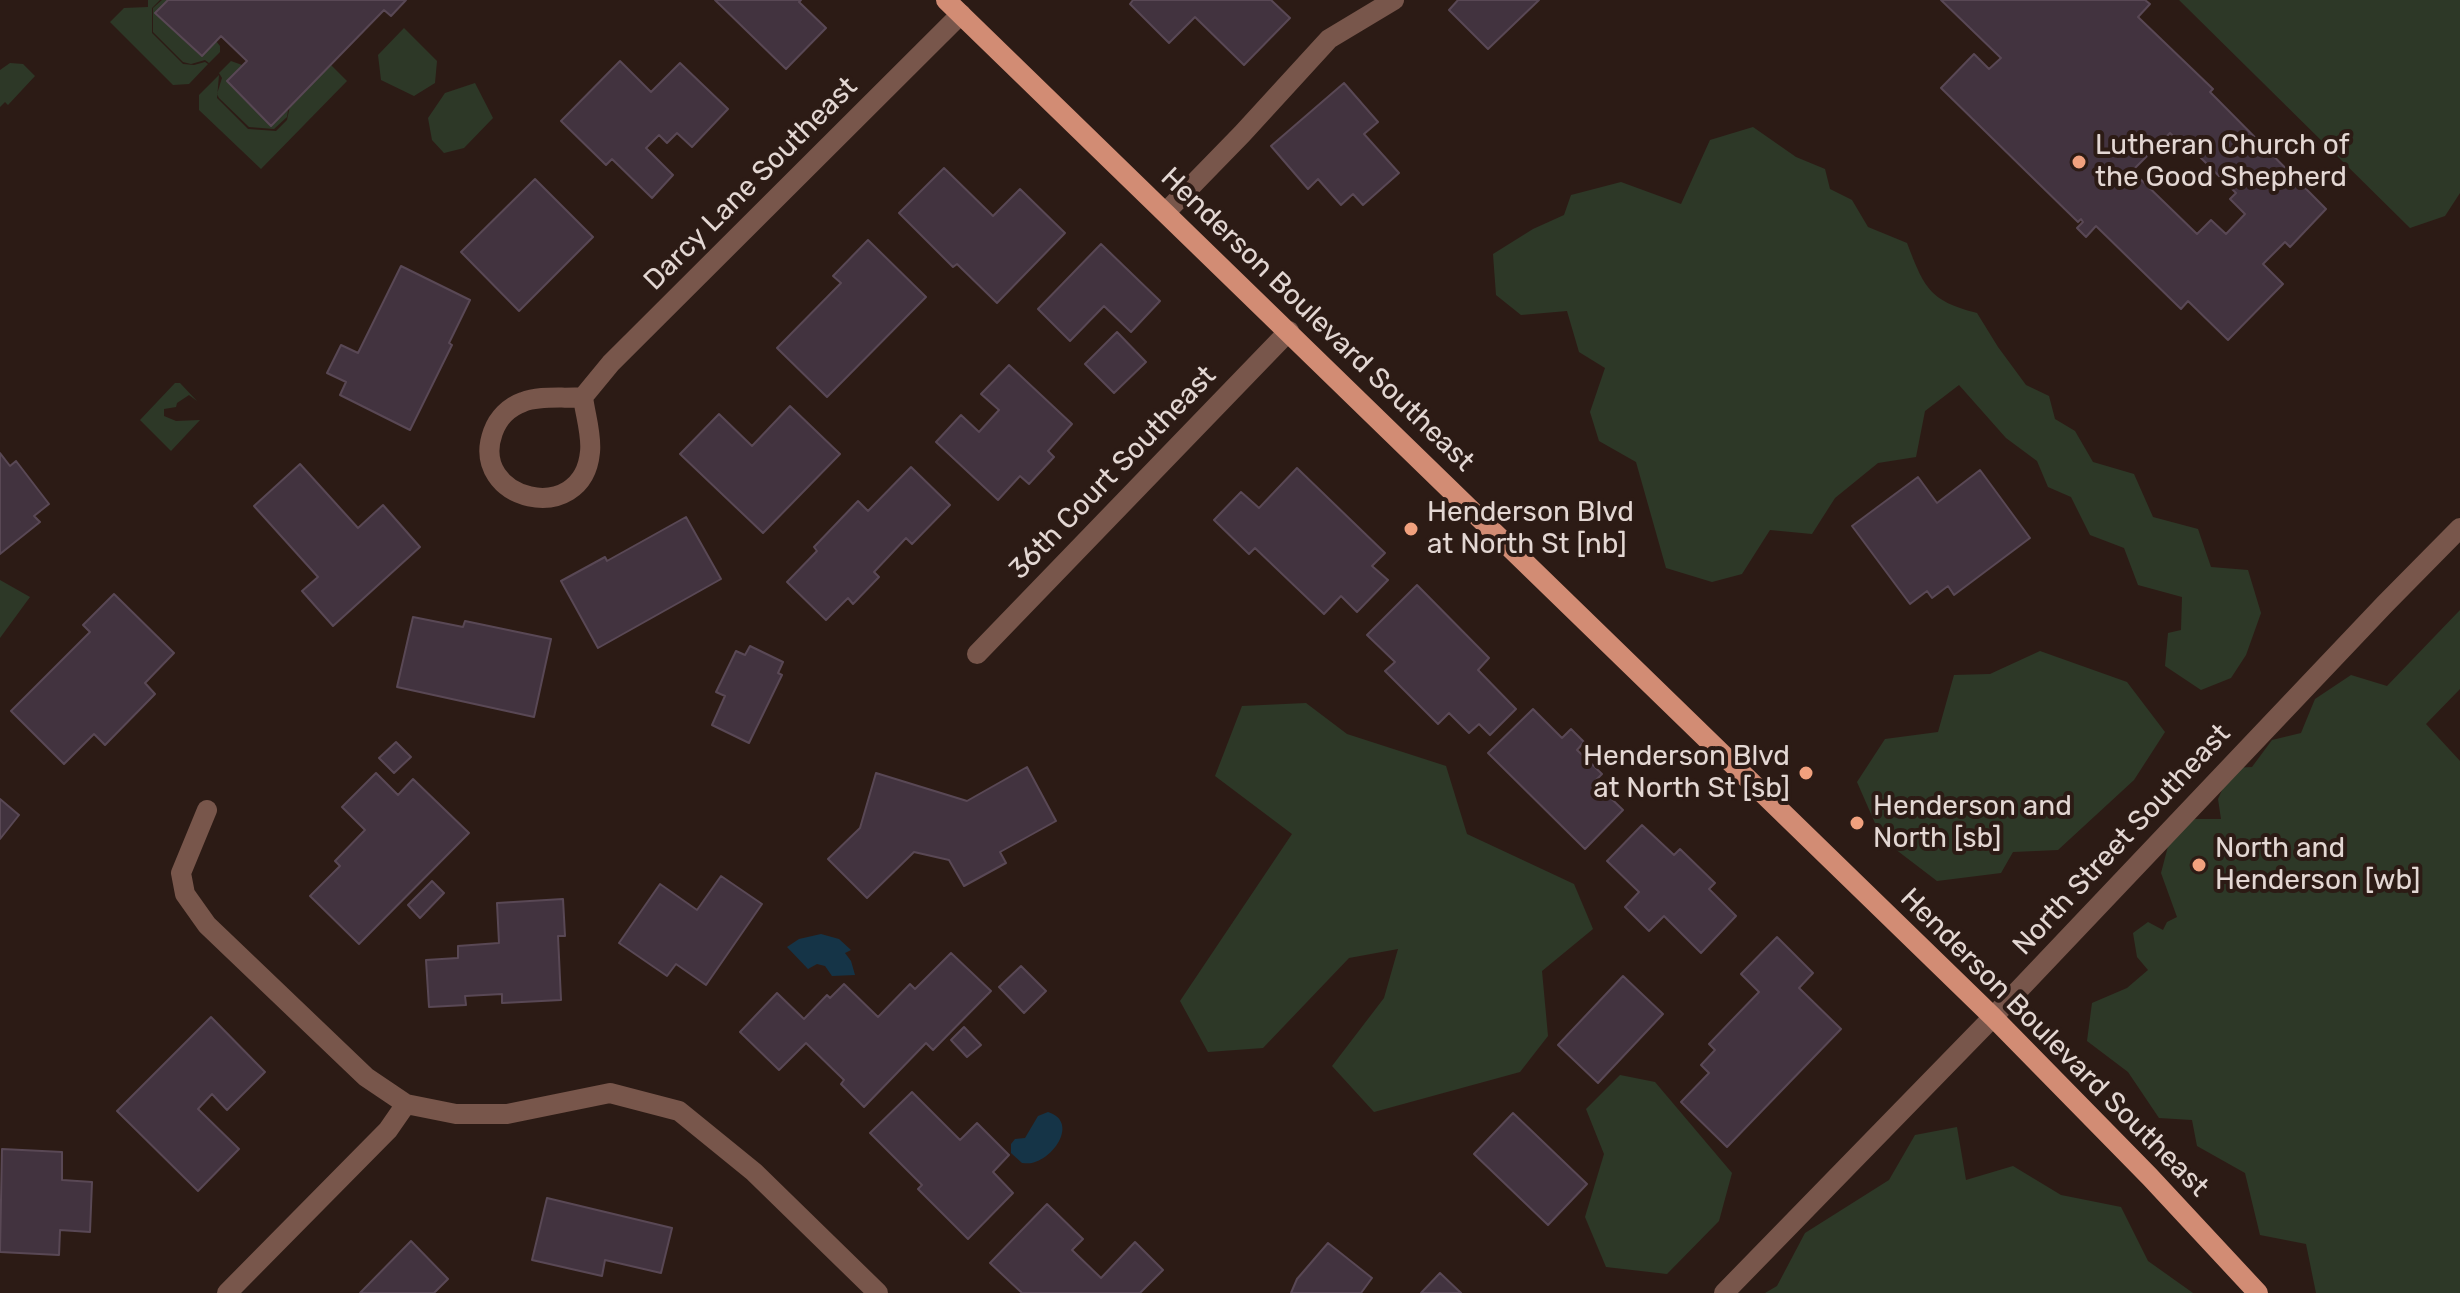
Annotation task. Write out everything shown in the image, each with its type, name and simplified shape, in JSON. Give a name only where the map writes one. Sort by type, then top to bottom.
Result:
[{"type":"main road","name":"Henderson Boulevard Southeast","points":[[954,7],[1993,1017],[2150,1177],[2258,1293]]},
{"type":"street","points":[[1166,212],[1329,39],[1394,0]]},
{"type":"street","name":"Darcy Lane Southeast","points":[[583,397],[611,363],[954,7]]},
{"type":"street","name":"36th Court Southeast","points":[[977,654],[1289,331]]},
{"type":"street","points":[[583,397],[591,449],[588,465],[580,480],[567,492],[542,498],[518,494],[505,484],[495,471],[490,456],[490,440],[506,412],[519,403],[535,399],[583,397]]},
{"type":"street","name":"North Street Southeast","points":[[1724,1293],[1993,1017],[2460,528]]},
{"type":"street","points":[[207,810],[181,873],[185,894],[207,925],[354,1066],[406,1104],[456,1114],[507,1114],[610,1093],[679,1111],[754,1172],[878,1293]]},
{"type":"street","points":[[227,1293],[388,1130],[406,1104]]},
{"type":"green space","points":[[148,0],[160,0],[152,8],[152,33],[183,64],[208,64],[189,84],[173,85],[110,22],[124,8],[148,7]]},
{"type":"green space","points":[[162,0],[168,0],[156,13],[201,56],[216,41],[220,46],[220,52],[209,63],[205,60],[191,64],[183,62],[153,32],[153,8]]},
{"type":"green space","points":[[2179,0],[2460,0],[2460,193],[2445,216],[2410,228]]},
{"type":"green space","points":[[404,28],[437,61],[435,83],[414,96],[381,80],[378,55]]},
{"type":"green space","points":[[231,61],[242,65],[227,81],[271,126],[288,110],[287,117],[274,129],[249,127],[219,98],[217,94],[222,78],[219,73]]},
{"type":"green space","points":[[10,63],[23,64],[35,76],[8,105],[5,102],[0,107],[0,70]]},
{"type":"green space","points":[[331,65],[347,81],[261,169],[199,110],[199,95],[219,75],[217,98],[248,129],[276,131],[287,120],[290,106]]},
{"type":"green space","points":[[475,83],[493,118],[464,148],[444,153],[432,140],[428,118],[445,93]]},
{"type":"green space","points":[[1753,127],[1796,157],[1825,169],[1830,189],[1852,200],[1868,227],[1907,243],[1918,271],[1930,290],[1948,303],[1977,313],[2026,385],[2049,396],[2055,419],[2075,431],[2093,462],[2134,474],[2153,517],[2198,529],[2211,567],[2248,570],[2261,613],[2246,655],[2231,678],[2201,690],[2165,666],[2168,633],[2181,630],[2182,597],[2138,585],[2124,548],[2090,535],[2071,497],[2048,487],[2037,461],[2006,438],[1959,385],[1925,411],[1916,457],[1878,463],[1835,498],[1812,534],[1770,530],[1742,574],[1712,582],[1666,568],[1636,462],[1599,441],[1590,412],[1605,368],[1579,352],[1567,311],[1521,315],[1496,295],[1493,254],[1533,229],[1564,215],[1571,195],[1621,182],[1681,204],[1710,140]]},
{"type":"green space","points":[[175,383],[180,383],[197,401],[189,395],[176,407],[164,409],[164,416],[176,421],[200,420],[171,451],[140,420]]},
{"type":"green space","points":[[0,580],[30,597],[0,638]]},
{"type":"green space","points":[[2460,610],[2460,689],[2426,724],[2460,761],[2460,1293],[2316,1293],[2306,1244],[2260,1235],[2245,1173],[2197,1146],[2192,1120],[2159,1118],[2128,1072],[2087,1041],[2092,1003],[2127,988],[2148,970],[2137,957],[2133,933],[2148,922],[2163,930],[2167,922],[2177,917],[2161,873],[2172,831],[2194,819],[2221,819],[2218,799],[2232,768],[2252,767],[2272,740],[2301,733],[2315,699],[2351,675],[2387,686]]},
{"type":"green space","points":[[2040,651],[2127,682],[2165,732],[2134,780],[2058,850],[2013,852],[2001,873],[1937,881],[1882,839],[1857,782],[1885,739],[1938,732],[1954,675],[1990,674]]},
{"type":"green space","points":[[1306,703],[1347,734],[1446,766],[1467,834],[1574,884],[1593,929],[1542,971],[1548,1036],[1520,1072],[1374,1112],[1332,1066],[1384,998],[1398,949],[1349,958],[1263,1048],[1208,1052],[1180,1001],[1292,834],[1215,776],[1242,706]]},
{"type":"green space","points":[[1620,1075],[1655,1082],[1732,1173],[1719,1221],[1667,1274],[1606,1267],[1585,1217],[1604,1154],[1586,1109]]},
{"type":"green space","points":[[1957,1127],[1966,1180],[2013,1166],[2061,1195],[2121,1207],[2148,1261],[2193,1293],[1765,1293],[1777,1286],[1805,1233],[1889,1180],[1915,1135]]},
{"type":"water","points":[[821,934],[839,939],[851,950],[845,953],[855,975],[832,976],[825,966],[817,964],[808,969],[787,947],[799,939]]},
{"type":"water","points":[[1048,1112],[1057,1116],[1061,1123],[1061,1138],[1043,1158],[1022,1163],[1011,1153],[1011,1144],[1015,1139],[1025,1138],[1038,1116]]},
{"type":"building","points":[[168,0],[406,0],[391,16],[384,10],[271,126],[227,81],[247,61],[221,36],[202,56],[155,13]]},
{"type":"building","points":[[715,0],[801,0],[799,2],[826,28],[786,69]]},
{"type":"building","points":[[1133,0],[1271,0],[1290,18],[1244,65],[1195,17],[1169,43],[1130,4]]},
{"type":"building","points":[[1458,0],[1539,0],[1488,49],[1449,10]]},
{"type":"building","name":"Lutheran Church of the Good Shepherd","points":[[1941,0],[2145,0],[2150,4],[2138,17],[2213,89],[2210,92],[2326,209],[2290,247],[2285,242],[2263,264],[2283,284],[2228,340],[2188,301],[2181,309],[2096,226],[2086,237],[2077,228],[2083,222],[2081,219],[2078,222],[1941,88],[1974,54],[1989,69],[2001,58]],"holes":[[[2170,133],[2185,148],[2188,145],[2236,193],[2230,199],[2245,214],[2226,234],[2211,220],[2197,234],[2132,171]]]},
{"type":"building","points":[[620,61],[651,92],[680,63],[728,109],[692,147],[677,133],[667,143],[659,135],[646,148],[673,175],[652,198],[612,159],[606,165],[561,121]]},
{"type":"building","points":[[1344,83],[1378,122],[1364,134],[1399,173],[1363,205],[1353,194],[1341,205],[1318,179],[1308,189],[1271,146]]},
{"type":"building","points":[[944,168],[993,216],[1020,189],[1065,233],[997,303],[957,264],[953,267],[899,213]]},
{"type":"building","points":[[535,179],[593,237],[519,311],[461,252]]},
{"type":"building","points":[[868,240],[926,297],[827,397],[777,348],[841,283],[833,276]]},
{"type":"building","points":[[1101,244],[1160,301],[1131,332],[1104,306],[1070,341],[1038,309]]},
{"type":"building","points":[[401,266],[470,300],[449,343],[452,345],[410,430],[340,395],[346,382],[327,373],[341,345],[358,353]]},
{"type":"building","points":[[1117,332],[1146,362],[1114,393],[1085,364]]},
{"type":"building","points":[[1009,365],[1072,424],[1048,451],[1054,457],[1029,484],[1020,476],[998,500],[936,442],[961,415],[979,432],[999,410],[981,394]]},
{"type":"building","points":[[790,406],[840,454],[763,533],[680,454],[719,414],[752,446]]},
{"type":"building","points":[[0,453],[10,466],[16,461],[49,504],[34,516],[40,522],[0,554]]},
{"type":"building","points":[[300,464],[358,528],[383,505],[420,547],[333,626],[302,591],[318,577],[254,506]]},
{"type":"building","points":[[911,467],[950,505],[912,544],[906,538],[874,572],[879,577],[853,604],[848,598],[826,620],[787,582],[817,551],[814,547],[858,501],[868,511]]},
{"type":"building","points":[[1297,468],[1385,553],[1372,566],[1388,580],[1357,612],[1341,596],[1324,614],[1255,548],[1249,554],[1214,520],[1241,492],[1259,508]]},
{"type":"building","points":[[1980,470],[2030,538],[1954,595],[1948,586],[1932,598],[1927,591],[1910,604],[1852,526],[1918,477],[1937,503]]},
{"type":"building","points":[[686,517],[721,579],[598,648],[561,581],[605,557],[607,561]]},
{"type":"building","points":[[1417,585],[1489,658],[1478,670],[1516,709],[1490,735],[1479,724],[1469,733],[1449,713],[1438,724],[1385,671],[1395,662],[1367,635]]},
{"type":"building","points":[[114,594],[174,653],[145,683],[155,694],[105,745],[94,734],[64,764],[11,711],[90,632],[83,625]]},
{"type":"building","points":[[413,617],[463,627],[465,621],[551,639],[534,717],[397,687]]},
{"type":"building","points":[[750,646],[783,662],[778,673],[782,675],[749,743],[712,725],[725,696],[716,692],[736,651],[745,655]]},
{"type":"building","points":[[1533,709],[1562,738],[1571,729],[1584,742],[1577,750],[1602,774],[1594,782],[1623,810],[1585,849],[1488,753]]},
{"type":"building","points":[[396,742],[411,757],[394,773],[379,758]]},
{"type":"building","points":[[1027,767],[1056,821],[1000,852],[1006,863],[964,886],[949,860],[914,852],[867,898],[828,859],[860,828],[876,773],[967,801]]},
{"type":"building","points":[[376,773],[398,795],[413,779],[469,833],[359,944],[310,896],[340,866],[335,861],[365,830],[342,807]]},
{"type":"building","points":[[0,799],[19,815],[0,839]]},
{"type":"building","points":[[1642,825],[1674,855],[1680,849],[1715,883],[1709,889],[1736,916],[1701,953],[1664,916],[1649,931],[1625,907],[1639,892],[1607,861]]},
{"type":"building","points":[[721,876],[762,904],[706,985],[676,964],[667,976],[619,943],[660,884],[697,910]]},
{"type":"building","points":[[432,881],[444,893],[420,918],[408,905]]},
{"type":"building","points":[[563,899],[565,936],[558,936],[561,1000],[502,1003],[502,994],[465,996],[466,1005],[429,1007],[426,960],[458,958],[458,946],[499,943],[497,903]]},
{"type":"building","points":[[1777,937],[1813,973],[1799,988],[1841,1029],[1727,1147],[1681,1102],[1709,1073],[1701,1065],[1715,1050],[1709,1044],[1759,992],[1741,974]]},
{"type":"building","points":[[951,953],[991,991],[933,1050],[926,1043],[864,1107],[841,1084],[844,1080],[806,1043],[779,1070],[740,1032],[777,993],[804,1019],[827,995],[830,998],[844,984],[878,1017],[910,984],[915,989]]},
{"type":"building","points":[[1021,966],[1046,991],[1024,1013],[999,987]]},
{"type":"building","points":[[1623,976],[1663,1014],[1598,1083],[1558,1045]]},
{"type":"building","points":[[211,1017],[265,1072],[227,1110],[212,1094],[198,1109],[239,1149],[198,1191],[117,1111]]},
{"type":"building","points":[[964,1027],[981,1045],[967,1057],[951,1040]]},
{"type":"building","points":[[912,1092],[960,1140],[977,1123],[1009,1155],[993,1172],[1013,1193],[968,1239],[918,1189],[922,1185],[870,1133]]},
{"type":"building","points":[[1513,1113],[1587,1184],[1548,1225],[1474,1154]]},
{"type":"building","points":[[2,1149],[62,1152],[62,1180],[92,1182],[90,1232],[60,1230],[59,1255],[0,1252]]},
{"type":"building","points":[[547,1198],[672,1228],[661,1273],[605,1260],[602,1276],[532,1260]]},
{"type":"building","points":[[1047,1204],[1083,1239],[1072,1250],[1101,1278],[1135,1242],[1163,1270],[1140,1293],[1022,1293],[990,1263]]},
{"type":"building","points":[[411,1241],[448,1279],[434,1293],[360,1293]]},
{"type":"building","points":[[1328,1243],[1372,1278],[1361,1293],[1291,1293],[1297,1279]]},
{"type":"building","points":[[1440,1273],[1461,1293],[1421,1293]]},
{"type":"place","name":"Lutheran Church of the Good Shepherd","points":[[2079,162]]},
{"type":"place","name":"Henderson Blvd at North St [nb]","points":[[1411,529]]},
{"type":"place","name":"Henderson Blvd at North St [sb]","points":[[1806,773]]},
{"type":"place","name":"Henderson and North [sb]","points":[[1857,823]]},
{"type":"place","name":"North and Henderson [wb]","points":[[2199,865]]}]
